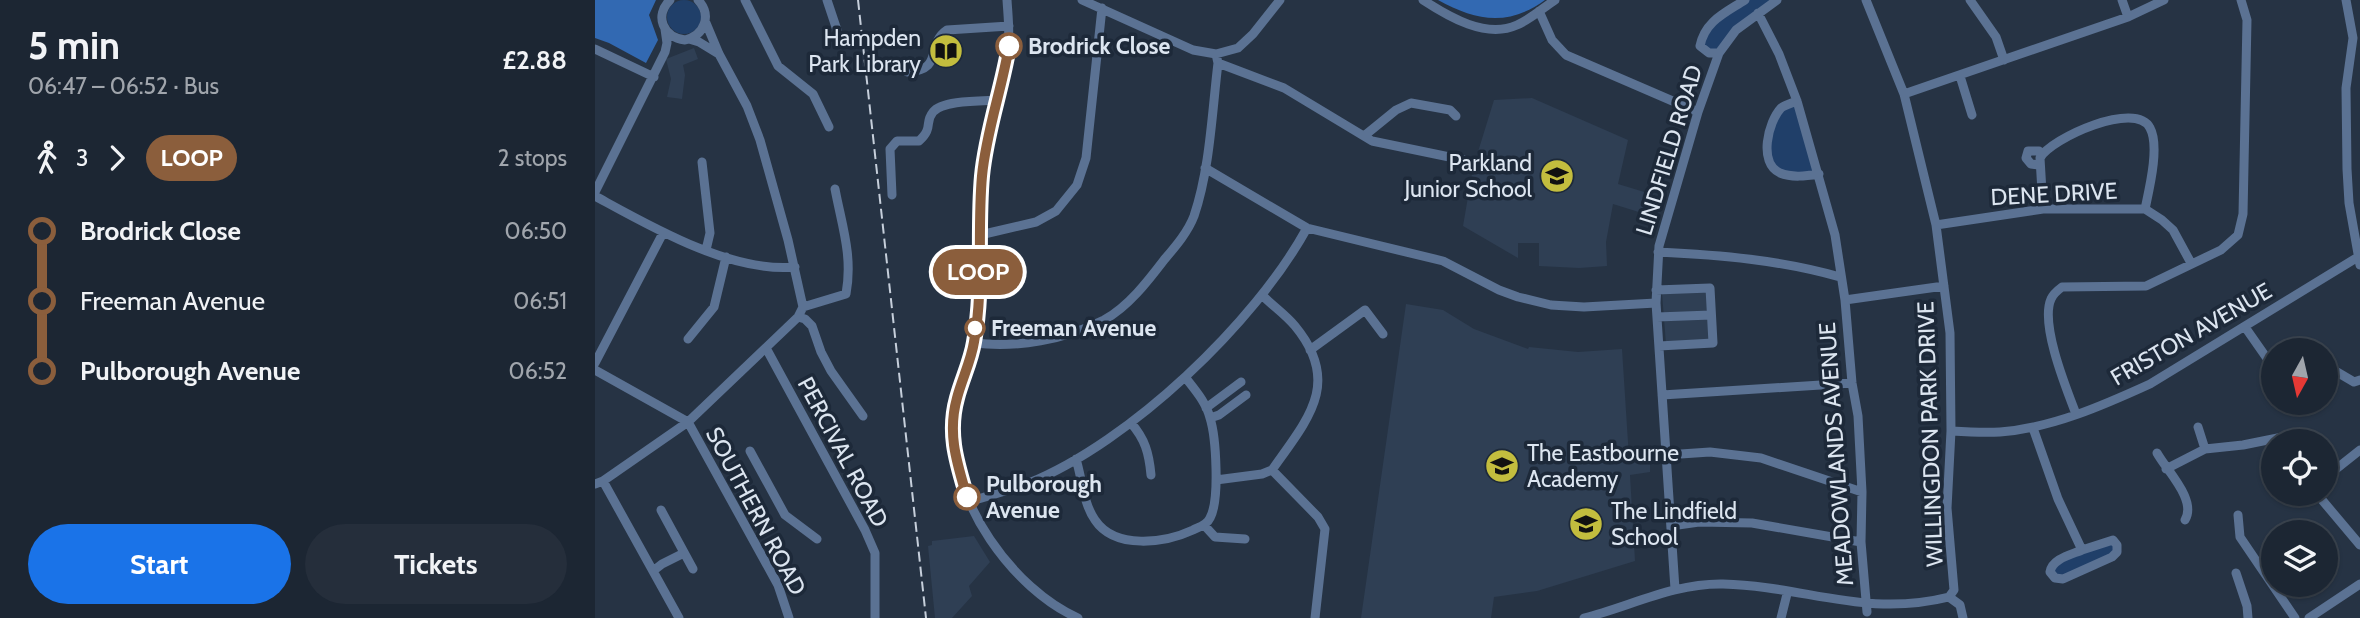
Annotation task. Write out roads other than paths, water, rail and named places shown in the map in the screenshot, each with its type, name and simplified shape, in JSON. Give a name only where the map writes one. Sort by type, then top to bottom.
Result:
[{"type":"street","points":[[679,618],[599,482],[688,422],[798,317],[803,307],[795,267],[760,140],[747,106],[719,54],[698,0]]},
{"type":"street","points":[[745,0],[778,66],[813,94],[829,127]]},
{"type":"street","points":[[827,0],[838,30]]},
{"type":"street","points":[[1007,0],[1009,46],[983,161],[978,302],[974,343],[956,402],[953,430],[955,460],[968,502],[1002,557],[1059,614],[1078,618]]},
{"type":"street","points":[[1082,0],[1099,4],[1193,50],[1284,88],[1373,141],[1464,160]]},
{"type":"street","points":[[1217,59],[1238,48],[1253,34],[1280,0]]},
{"type":"street","points":[[1423,0],[1449,16],[1476,26],[1497,29],[1517,26],[1555,0]]},
{"type":"street","points":[[1719,53],[1709,53],[1700,46],[1702,35],[1710,23],[1745,0]]},
{"type":"street","name":"LINDFIELD ROAD","points":[[1675,589],[1656,303],[1658,252],[1698,112],[1719,53],[1736,30],[1777,0]]},
{"type":"street","name":"WILLINGDON PARK DRIVE","points":[[1866,0],[1904,94],[1936,225],[1949,333],[1951,432],[1947,508],[1954,590],[1949,597],[1960,605],[1963,618]]},
{"type":"street","points":[[1970,0],[1996,37],[2004,60]]},
{"type":"street","points":[[2122,0],[2128,17]]},
{"type":"street","points":[[1904,94],[2128,17],[2164,0]]},
{"type":"street","points":[[2076,414],[2055,351],[2049,309],[2052,296],[2062,287],[2146,286],[2221,250],[2238,235],[2243,214],[2247,20],[2241,0]]},
{"type":"street","points":[[2346,0],[2357,39],[2346,88],[2346,157],[2349,203],[2359,261]]},
{"type":"street","points":[[666,2],[661,18],[667,43],[665,52],[595,194],[663,233],[706,250],[762,266],[781,269],[795,267]]},
{"type":"street","points":[[665,52],[700,33],[711,2]]},
{"type":"street","points":[[980,235],[1036,222],[1056,211],[1077,185],[1086,158],[1099,4]]},
{"type":"street","points":[[1539,11],[1552,40],[1566,55],[1698,112]]},
{"type":"street","name":"MEADOWLANDS AVENUE","points":[[1758,13],[1779,54],[1797,101],[1835,235],[1858,416],[1862,492],[1861,542],[1867,612]]},
{"type":"street","points":[[907,72],[921,72],[925,69],[942,34],[947,30],[1009,26]]},
{"type":"street","points":[[665,29],[669,34],[699,42],[719,54]]},
{"type":"street","points":[[595,49],[654,77]]},
{"type":"street","points":[[974,343],[1004,346],[1040,342],[1105,319],[1128,302],[1179,241],[1193,218],[1205,168],[1217,59]]},
{"type":"street","points":[[1960,76],[1972,115]]},
{"type":"street","points":[[892,195],[890,149],[897,141],[919,141],[928,133],[934,110],[944,104],[998,100]]},
{"type":"street","points":[[1797,101],[1782,107],[1772,125],[1766,146],[1767,160],[1778,172],[1794,176],[1819,174]]},
{"type":"street","points":[[1364,136],[1396,110],[1411,103],[1450,110],[1456,116]]},
{"type":"street","points":[[2043,209],[2039,165],[2042,154],[2048,147],[2103,122],[2126,117],[2143,119],[2151,129],[2153,176],[2145,209]]},
{"type":"street","points":[[702,162],[710,233],[706,250]]},
{"type":"street","points":[[1205,168],[1307,228],[1443,261],[1499,290],[1551,305],[1656,303]]},
{"type":"street","points":[[803,307],[846,295],[849,281],[848,243],[835,189]]},
{"type":"street","name":"DENE DRIVE","points":[[1936,225],[2001,213],[2043,209],[2145,209],[2173,230],[2191,263]]},
{"type":"street","points":[[968,502],[1030,482],[1076,459],[1131,423],[1185,377],[1263,296],[1290,259],[1307,228]]},
{"type":"street","points":[[595,363],[663,233]]},
{"type":"street","points":[[1658,252],[1760,259],[1803,266],[1840,277]]},
{"type":"street","points":[[688,339],[714,307],[726,257]]},
{"type":"street","name":"FRISTON AVENUE","points":[[1951,432],[1999,432],[2033,428],[2116,400],[2150,384],[2359,261]]},
{"type":"street","points":[[1845,300],[1944,286]]},
{"type":"street","points":[[1656,290],[1710,288],[1713,343],[1659,346]]},
{"type":"street","points":[[1216,480],[1262,474],[1272,470],[1312,409],[1318,393],[1318,366],[1310,350],[1294,326],[1263,296]]},
{"type":"street","points":[[1310,350],[1365,310],[1383,334]]},
{"type":"street","points":[[1657,317],[1711,314]]},
{"type":"street","points":[[798,317],[805,319],[812,326],[831,371],[863,416]]},
{"type":"street","points":[[2245,327],[2261,350]]},
{"type":"street","name":"PERCIVAL ROAD","points":[[766,348],[875,553],[875,618]]},
{"type":"street","points":[[595,370],[688,422]]},
{"type":"street","points":[[2338,373],[2354,382],[2360,380]]},
{"type":"street","points":[[1076,459],[1088,507],[1096,522],[1114,535],[1140,541],[1160,541],[1203,525],[1211,518],[1216,480],[1210,418],[1202,398],[1185,377]]},
{"type":"street","points":[[1206,408],[1241,382]]},
{"type":"street","points":[[1662,395],[1852,383]]},
{"type":"street","points":[[1210,418],[1219,415],[1246,396]]},
{"type":"street","name":"SOUTHERN ROAD","points":[[688,422],[778,585],[789,618]]},
{"type":"street","points":[[1131,423],[1141,435],[1148,451],[1151,475]]},
{"type":"street","points":[[2198,426],[2205,449]]},
{"type":"street","points":[[2033,428],[2058,499],[2082,550]]},
{"type":"street","points":[[2166,469],[2205,449],[2261,441]]},
{"type":"street","points":[[2338,467],[2360,450]]},
{"type":"street","points":[[750,452],[785,515],[817,539]]},
{"type":"street","points":[[1666,455],[1710,452],[1761,458],[1862,492]]},
{"type":"street","points":[[2157,453],[2188,500],[2191,516]]},
{"type":"street","points":[[1272,470],[1318,517],[1325,528],[1315,618]]},
{"type":"street","points":[[2327,506],[2360,545]]},
{"type":"street","points":[[661,510],[693,569]]},
{"type":"street","points":[[2238,515],[2240,537],[2295,618]]},
{"type":"street","points":[[1671,526],[1699,522],[1752,523],[1861,542]]},
{"type":"street","points":[[1203,525],[1215,537],[1245,539]]},
{"type":"street","points":[[2113,540],[2117,545],[2117,552],[2112,557],[2063,579],[2055,578],[2050,572],[2054,562],[2082,550],[2113,540]]},
{"type":"street","points":[[653,571],[684,553]]},
{"type":"street","points":[[2236,573],[2248,618]]},
{"type":"street","points":[[2309,618],[2360,584]]},
{"type":"street","points":[[1584,618],[1694,585],[1752,587],[1867,612],[1893,612],[1949,597]]},
{"type":"street","points":[[1781,618],[1787,594]]},
{"type":"railway","points":[[858,0],[926,618]]},
{"type":"place","name":"Brodrick Close","points":[[1009,46]]},
{"type":"place","name":"Hampden Park Library","points":[[946,51]]},
{"type":"place","name":"Parkland Junior School","points":[[1557,176]]},
{"type":"place","name":"Freeman Avenue","points":[[975,328]]},
{"type":"place","name":"The Eastbourne Academy","points":[[1502,466]]},
{"type":"place","name":"Pulborough Avenue","points":[[967,497]]},
{"type":"place","name":"The Lindfield School","points":[[1586,524]]}]
